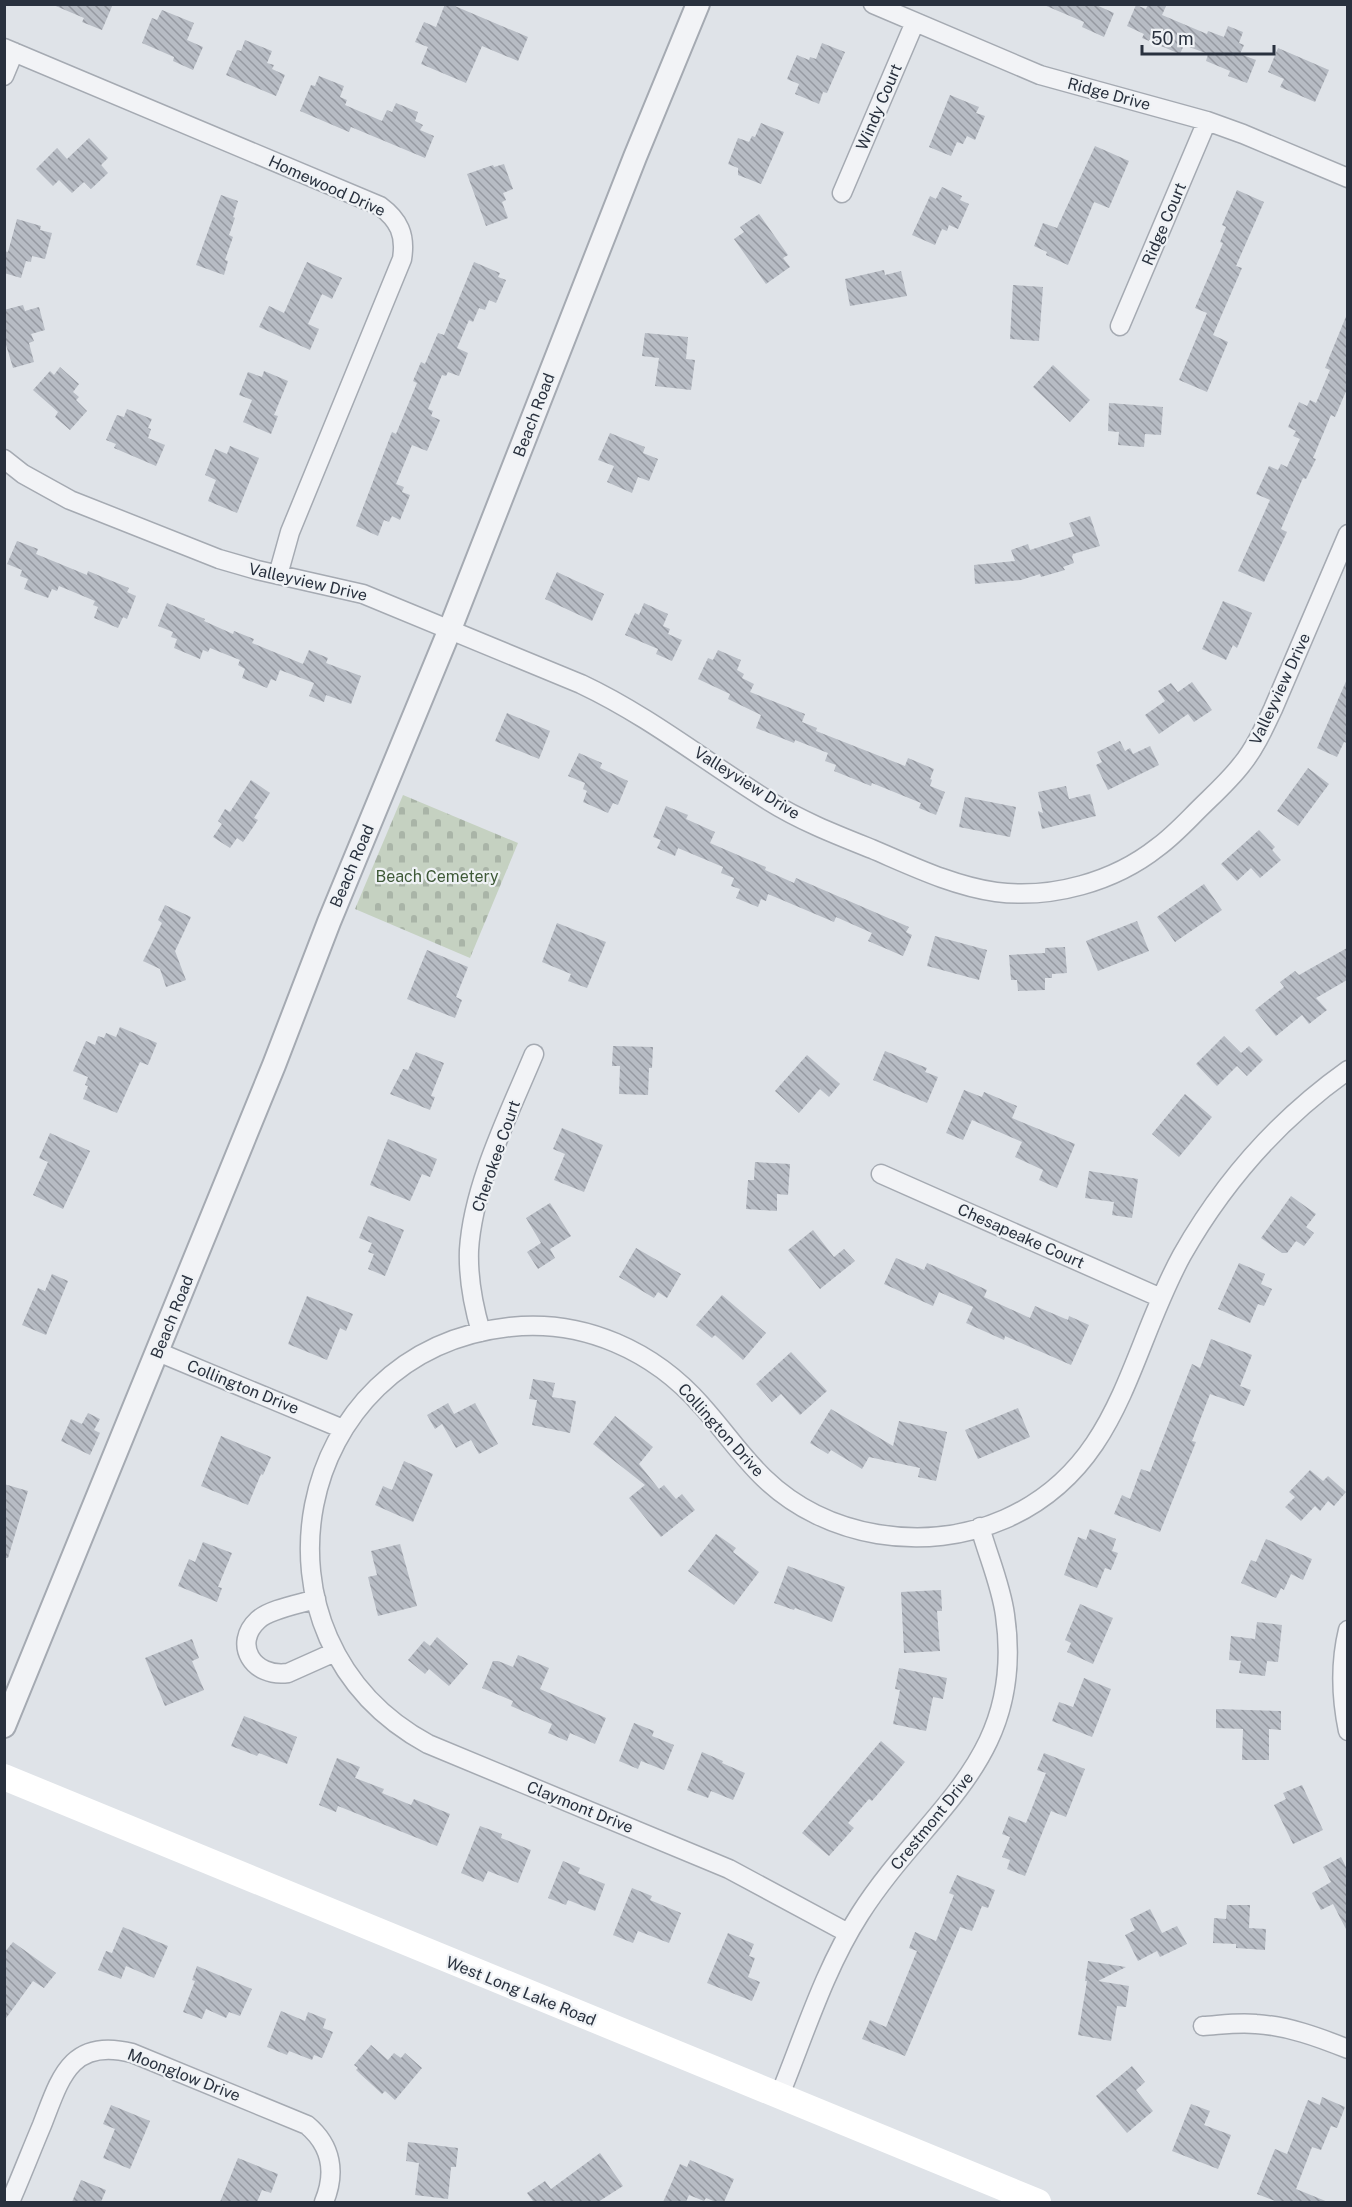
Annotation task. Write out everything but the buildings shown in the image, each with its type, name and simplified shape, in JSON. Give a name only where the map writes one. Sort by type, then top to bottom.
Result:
[{"type":"main road","name":"West Long Lake Road","points":[[4,1778],[1038,2202]]},
{"type":"street","name":"Beach Road","points":[[4,1726],[278,1055],[328,922],[450,629],[635,157],[698,4]]},
{"type":"street","name":"Ridge Drive","points":[[873,4],[1040,75],[1207,121],[1347,178]]},
{"type":"street","name":"Windy Court","points":[[842,193],[915,22]]},
{"type":"street","points":[[4,76],[9,50]]},
{"type":"street","name":"Homewood Drive","points":[[9,50],[380,206],[391,214],[399,225],[403,235],[402,259],[290,532],[278,575]]},
{"type":"street","name":"Ridge Court","points":[[1120,326],[1207,121]]},
{"type":"street","name":"Valleyview Drive","points":[[4,459],[23,474],[70,500],[219,559],[363,594],[609,697],[671,734],[771,802],[827,830],[958,883],[996,892],[1051,891],[1091,882],[1119,872],[1140,860],[1178,830],[1243,763],[1260,736],[1347,534]]},
{"type":"street","name":"Cherokee Court","points":[[481,1332],[475,1311],[470,1276],[472,1225],[485,1176],[534,1054]]},
{"type":"street","name":"Collington Drive","points":[[158,1352],[343,1429],[378,1386],[412,1359],[451,1341],[481,1332],[528,1325],[572,1329],[600,1336],[646,1357],[668,1372],[696,1400],[767,1481],[788,1498],[831,1521],[878,1534],[905,1537],[931,1538],[980,1527],[1003,1520],[1043,1497],[1080,1465],[1095,1446],[1120,1399],[1161,1298],[1181,1257],[1206,1215],[1235,1175],[1264,1142],[1295,1111],[1347,1070]]},
{"type":"street","name":"Chesapeake Court","points":[[881,1174],[1161,1298]]},
{"type":"street","name":"Claymont Drive","points":[[343,1429],[326,1463],[317,1488],[309,1539],[310,1560],[316,1599],[324,1627],[335,1652],[369,1700],[412,1736],[729,1869],[848,1933]]},
{"type":"street","name":"Crestmont Drive","points":[[779,2097],[848,1933],[893,1868],[945,1808],[976,1766],[999,1715],[1005,1689],[1008,1638],[1005,1612],[980,1527]]},
{"type":"street","points":[[316,1599],[259,1619],[248,1636],[247,1647],[250,1657],[255,1665],[270,1674],[280,1674],[296,1670],[335,1652]]},
{"type":"street","points":[[1347,1630],[1342,1683],[1347,1731]]},
{"type":"street","points":[[1203,2026],[1253,2023],[1274,2026],[1318,2037],[1347,2049]]},
{"type":"street","name":"Moonglow Drive","points":[[10,2202],[64,2073],[81,2057],[92,2051],[104,2049],[117,2049],[132,2053],[296,2119],[315,2131],[327,2150],[332,2166],[332,2182],[324,2202]]},
{"type":"green space","name":"Beach Cemetery","points":[[403,795],[518,843],[470,958],[355,909]]}]
